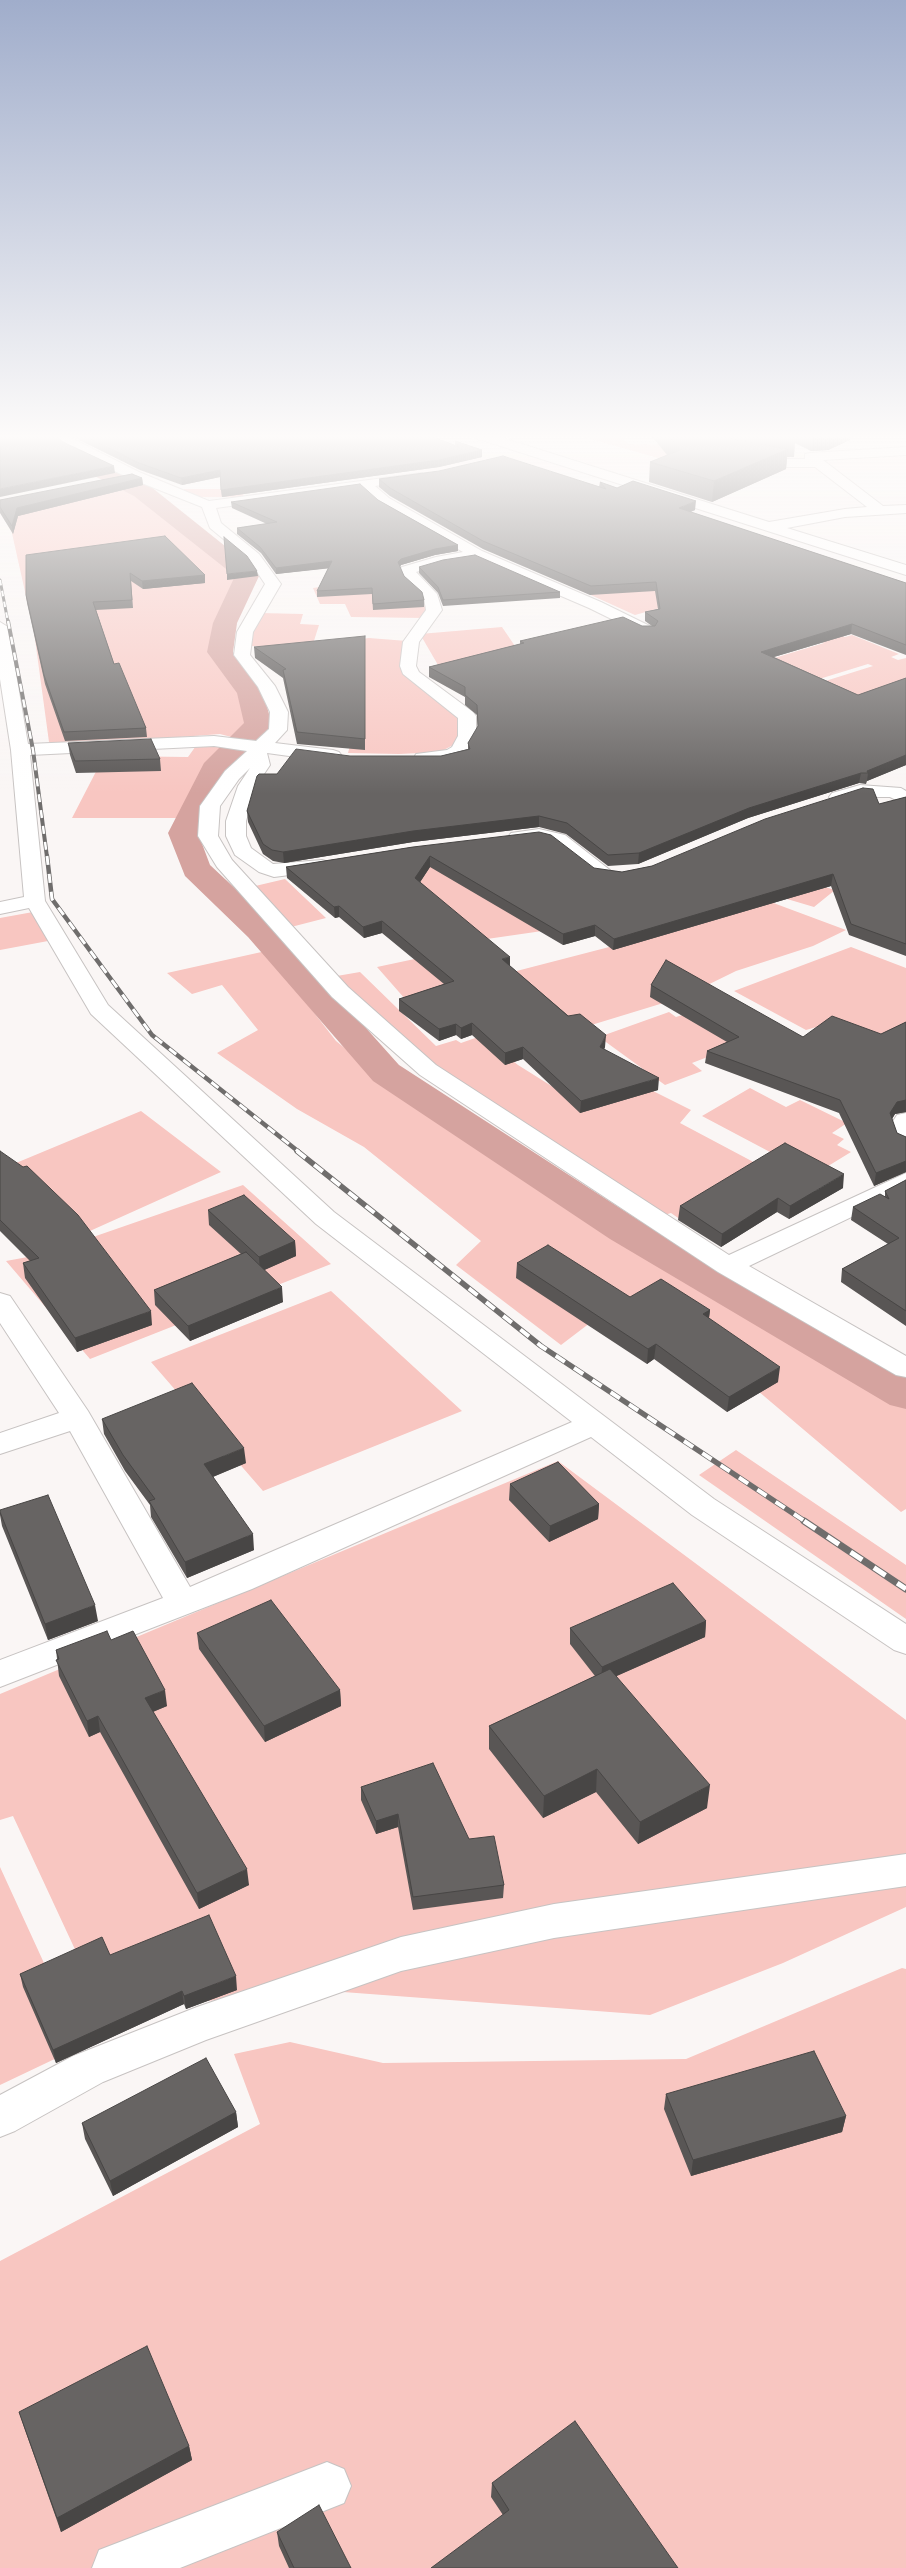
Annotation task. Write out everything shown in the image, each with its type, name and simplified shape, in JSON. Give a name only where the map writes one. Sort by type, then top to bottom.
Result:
[{"type":"street","points":[[250,554],[273,584],[245,632],[242,655],[266,686],[279,712],[278,730],[251,746],[210,806],[208,836],[224,864],[340,992],[428,1070],[728,1266],[906,1368]]},
{"type":"street","points":[[404,758],[452,755],[459,750],[467,736],[467,716],[464,712],[411,674],[408,666],[411,642],[434,610],[431,597],[411,578],[406,570],[441,560],[477,554],[595,605],[648,631]]},
{"type":"street","points":[[856,554],[906,570]]},
{"type":"street","points":[[0,627],[20,750],[35,902],[99,1009],[325,1218],[703,1507],[906,1641]]},
{"type":"street","points":[[20,750],[214,741],[350,758]]},
{"type":"street","points":[[251,746],[261,757],[261,765],[247,786],[236,821],[236,836],[242,850],[266,868],[274,871],[338,863]]},
{"type":"street","points":[[817,804],[860,791],[894,792],[906,799]]},
{"type":"street","points":[[502,838],[539,835],[558,839],[602,874],[621,876]]},
{"type":"street","points":[[0,908],[35,902]]},
{"type":"street","points":[[906,1120],[902,1126],[906,1140]]},
{"type":"street","points":[[728,1266],[906,1181]]},
{"type":"street","points":[[0,1302],[77,1418],[183,1603]]},
{"type":"street","points":[[0,1444],[77,1418]]},
{"type":"street","points":[[0,1674],[240,1581],[594,1424]]},
{"type":"street","points":[[0,2117],[88,2069],[170,2036],[401,1954],[554,1921],[906,1870]]},
{"type":"street","points":[[117,2568],[327,2486]]},
{"type":"shaded area","points":[[17,554],[215,554],[242,575],[236,598],[220,623],[215,654],[243,692],[250,724],[235,738],[220,734],[115,742],[49,742],[34,632]]},
{"type":"shaded area","points":[[515,554],[660,554],[845,637],[852,635],[899,654],[891,657],[898,660],[906,658],[906,688],[862,703],[819,683],[873,666],[868,664],[816,680],[771,659],[824,643],[717,592],[635,615],[520,563]]},
{"type":"shaded area","points":[[401,575],[421,586],[431,610],[425,618],[351,617],[345,604],[320,604],[313,588]]},
{"type":"shaded area","points":[[260,613],[303,614],[300,624],[319,625],[312,647],[247,646]]},
{"type":"shaded area","points":[[502,627],[534,674],[475,661],[438,665],[420,634]]},
{"type":"shaded area","points":[[369,638],[407,641],[402,663],[458,717],[460,729],[455,744],[440,752],[399,754],[348,753],[354,730],[353,640]]},
{"type":"shaded area","points":[[198,743],[229,745],[207,769],[179,818],[72,818],[104,756],[188,757]]},
{"type":"shaded area","points":[[448,853],[556,929],[480,940],[369,860]]},
{"type":"shaded area","points":[[762,868],[835,890],[814,907],[740,885]]},
{"type":"shaded area","points":[[285,879],[326,918],[291,927],[251,887]]},
{"type":"shaded area","points":[[725,885],[846,930],[813,946],[736,971],[683,997],[575,1030],[505,974],[617,945]]},
{"type":"shaded area","points":[[33,912],[48,941],[0,950],[0,918]]},
{"type":"shaded area","points":[[851,947],[906,968],[906,1054],[827,1024],[806,1030],[734,991]]},
{"type":"shaded area","points":[[266,951],[336,1041],[378,1075],[619,1237],[906,1406],[906,1509],[901,1512],[680,1325],[603,1313],[561,1345],[456,1265],[481,1241],[364,1147],[297,1109],[217,1053],[258,1030],[222,985],[192,994],[167,973]]},
{"type":"shaded area","points":[[424,957],[455,989],[406,1000],[377,967]]},
{"type":"shaded area","points":[[360,972],[436,1046],[456,1040],[461,1043],[481,1036],[518,1065],[585,1107],[645,1087],[691,1110],[680,1123],[793,1183],[691,1227],[671,1213],[661,1216],[418,1058],[331,977]]},
{"type":"shaded area","points":[[695,1011],[744,1043],[692,1063],[702,1071],[665,1085],[599,1037],[669,1012],[676,1017]]},
{"type":"shaded area","points":[[750,1088],[786,1107],[800,1100],[847,1123],[832,1133],[844,1139],[837,1145],[851,1152],[820,1171],[770,1152],[702,1116]]},
{"type":"shaded area","points":[[141,1111],[221,1172],[81,1235],[4,1168]]},
{"type":"shaded area","points":[[243,1185],[331,1264],[90,1359],[6,1261],[44,1254]]},
{"type":"shaded area","points":[[331,1291],[462,1411],[263,1491],[151,1362]]},
{"type":"shaded area","points":[[736,1450],[906,1565],[906,1619],[699,1475]]},
{"type":"shaded area","points":[[558,1461],[906,1720],[906,1907],[783,1963],[650,2015],[303,1989],[105,2014],[13,1816],[0,1820],[0,1694]]},
{"type":"shaded area","points":[[0,1867],[82,2046],[0,2085]]},
{"type":"shaded area","points":[[902,1968],[906,1969],[906,2568],[0,2568],[0,2261],[260,2124],[234,2054],[290,2042],[383,2063],[686,2059]]},
{"type":"building","points":[[183,554],[205,575],[142,581],[130,573],[132,600],[93,602],[114,664],[119,663],[146,728],[64,732],[44,675],[26,595],[26,555]]},
{"type":"building","points":[[225,554],[244,554],[257,571],[227,574]]},
{"type":"building","points":[[265,554],[419,554],[401,559],[398,562],[404,576],[422,592],[424,600],[373,604],[372,588],[317,591],[332,561],[276,568]]},
{"type":"building","points":[[514,554],[818,554],[906,583],[906,645],[852,624],[761,652],[858,695],[906,678],[906,755],[867,771],[868,773],[861,773],[749,808],[639,853],[608,855],[567,823],[539,816],[413,831],[283,852],[272,850],[263,844],[247,811],[257,776],[259,774],[277,774],[296,749],[350,756],[441,756],[470,749],[468,743],[478,726],[477,705],[465,695],[465,687],[429,667],[524,643],[520,641],[623,617],[642,626],[655,626],[658,621],[645,612],[660,609],[656,582],[591,586]]},
{"type":"building","points":[[475,555],[560,592],[443,600],[438,587],[419,567],[443,560]]},
{"type":"building","points":[[365,636],[365,739],[297,732],[283,670],[286,669],[254,647]]},
{"type":"building","points":[[151,739],[160,759],[75,761],[68,743]]},
{"type":"building","points":[[863,788],[873,789],[879,804],[906,797],[906,944],[851,924],[833,874],[614,939],[595,925],[563,934],[430,856],[415,878],[510,957],[502,959],[568,1016],[580,1014],[606,1035],[600,1047],[659,1078],[581,1101],[523,1047],[505,1053],[472,1023],[461,1028],[456,1024],[439,1029],[399,999],[454,981],[382,921],[363,927],[339,906],[334,907],[286,867],[413,847],[539,832],[551,835],[594,868],[622,872],[652,866],[765,819]]},
{"type":"building","points":[[666,960],[803,1037],[832,1016],[881,1034],[906,1022],[906,1100],[897,1102],[890,1113],[897,1133],[906,1137],[906,1161],[876,1173],[840,1100],[707,1051],[739,1037],[651,985]]},
{"type":"building","points":[[785,1143],[844,1174],[790,1206],[778,1198],[722,1234],[680,1206]]},
{"type":"building","points":[[0,1151],[23,1167],[27,1166],[78,1215],[151,1311],[75,1338],[23,1263],[39,1258],[0,1220]]},
{"type":"building","points":[[906,1180],[906,1311],[842,1269],[899,1238],[853,1207],[880,1194],[889,1199],[885,1191]]},
{"type":"building","points":[[244,1195],[295,1241],[259,1257],[208,1210]]},
{"type":"building","points":[[548,1245],[630,1297],[661,1279],[710,1310],[703,1314],[780,1367],[729,1397],[656,1344],[648,1349],[517,1263]]},
{"type":"building","points":[[246,1252],[282,1287],[188,1326],[154,1290]]},
{"type":"building","points":[[192,1383],[244,1448],[204,1464],[253,1534],[185,1562],[149,1501],[155,1499],[123,1455],[102,1419]]},
{"type":"building","points":[[558,1462],[599,1504],[550,1526],[510,1484]]},
{"type":"building","points":[[48,1495],[95,1605],[45,1624],[0,1510]]},
{"type":"building","points":[[673,1583],[706,1621],[602,1667],[570,1628]]},
{"type":"building","points":[[271,1600],[340,1690],[264,1726],[197,1633]]},
{"type":"building","points":[[107,1631],[111,1640],[133,1631],[165,1690],[145,1698],[247,1869],[197,1893],[98,1716],[87,1721],[56,1660],[59,1659],[56,1650]]},
{"type":"building","points":[[610,1669],[710,1785],[640,1822],[597,1769],[544,1796],[489,1726]]},
{"type":"building","points":[[433,1763],[469,1839],[494,1836],[504,1885],[413,1897],[398,1814],[376,1821],[361,1787]]},
{"type":"building","points":[[209,1915],[236,1976],[184,1996],[182,1991],[53,2050],[20,1974],[102,1937],[110,1955]]},
{"type":"building","points":[[814,2051],[846,2116],[693,2160],[666,2094]]},
{"type":"building","points":[[206,2058],[236,2112],[110,2181],[82,2123]]},
{"type":"building","points":[[147,2346],[189,2446],[57,2518],[19,2412]]},
{"type":"building","points":[[575,2421],[678,2568],[431,2568],[509,2510],[492,2483]]},
{"type":"building","points":[[319,2505],[351,2568],[294,2568],[277,2532]]},
{"type":"waterway","points":[[222,554],[248,574],[225,623],[220,652],[250,692],[258,725],[214,769],[183,833],[196,869],[260,930],[386,1073],[625,1230],[906,1394]]},
{"type":"railway","points":[[0,580],[8,622]]},
{"type":"railway","points":[[8,621],[33,750],[47,857]]},
{"type":"railway","points":[[47,856],[52,899],[152,1035],[299,1152]]},
{"type":"railway","points":[[297,1151],[541,1346],[806,1522]]},
{"type":"railway","points":[[804,1521],[906,1589]]}]
